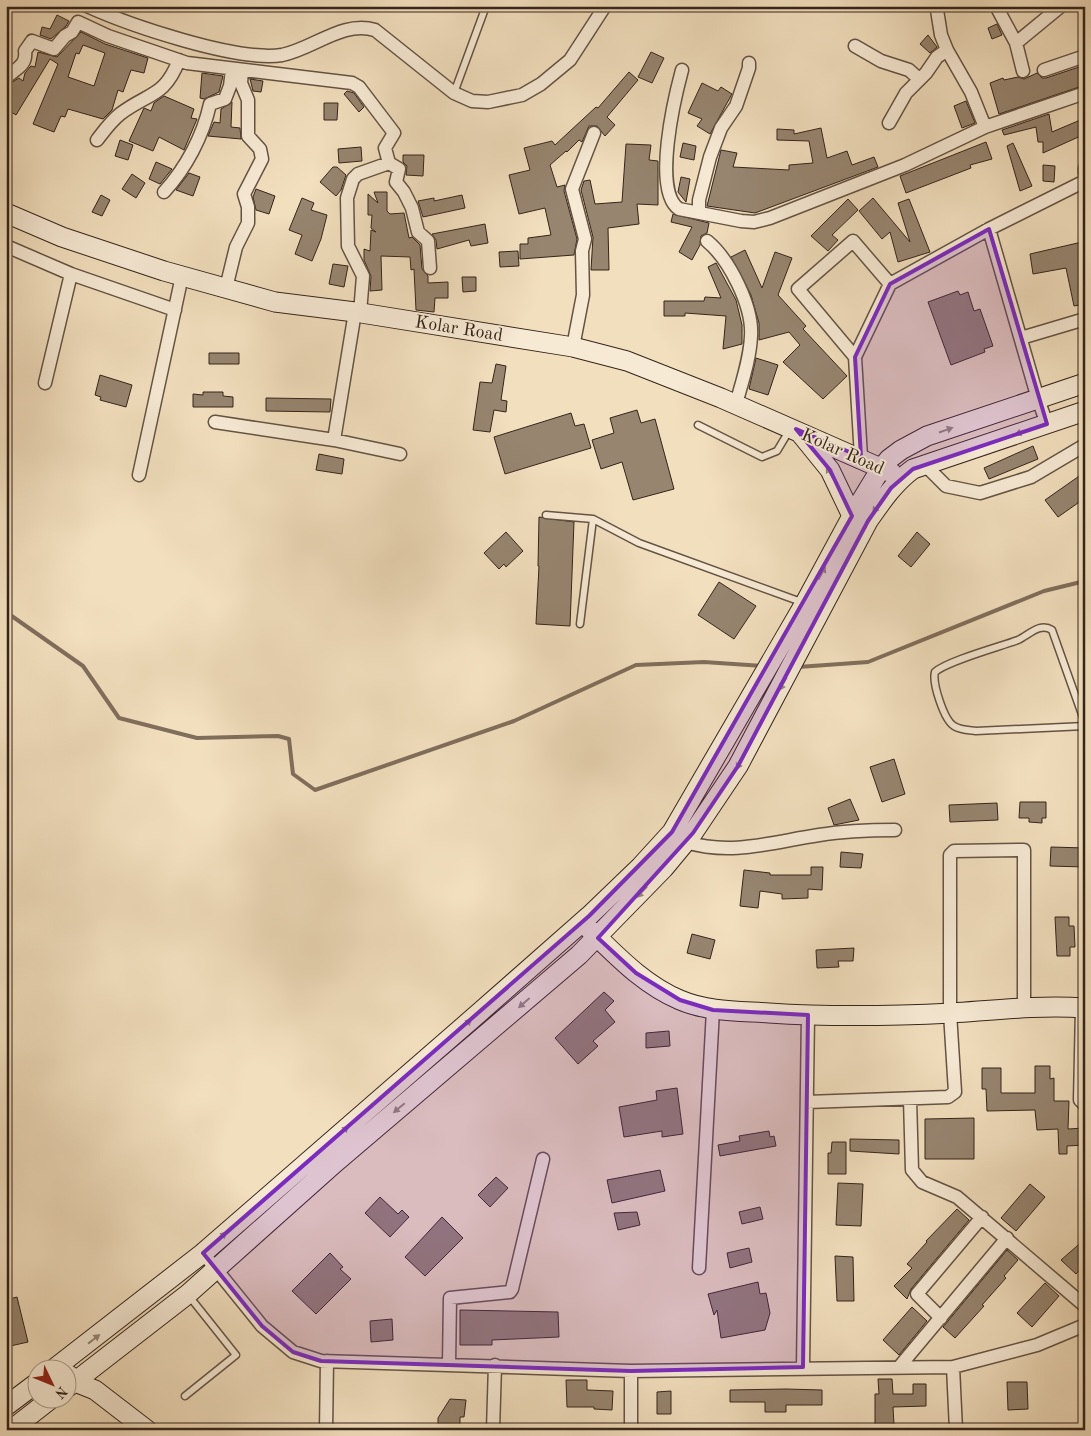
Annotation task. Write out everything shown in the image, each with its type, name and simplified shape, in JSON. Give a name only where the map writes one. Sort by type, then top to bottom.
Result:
[{"type":"main road","name":"Kolar Road","points":[[6,214],[62,237],[182,276],[275,302],[358,312],[573,347],[627,361],[794,428],[861,457],[901,478]]},
{"type":"main road","points":[[78,1367],[203,1252],[582,922],[641,866],[672,832],[781,646],[852,516],[882,467],[901,450],[927,436],[1085,383]]},
{"type":"main road","points":[[78,1369],[188,1294],[336,1162],[598,938],[686,842],[738,766],[803,647],[868,521],[891,488],[901,478],[913,469],[1085,411]]},
{"type":"main road","points":[[794,428],[830,470],[852,516]]},
{"type":"main road","points":[[582,922],[636,974],[680,1000],[713,1010],[808,1015],[950,1013],[1024,1007],[1083,1008]]},
{"type":"main road","points":[[78,1378],[147,1430]]},
{"type":"main road","points":[[6,1406],[28,1390]]},
{"type":"main road","points":[[11,1430],[39,1408]]},
{"type":"street","points":[[88,6],[177,38],[237,52],[264,55],[282,55],[342,32],[366,27],[375,30],[454,93],[472,101],[488,102],[522,96],[541,84],[570,60],[605,6]]},
{"type":"street","points":[[996,6],[1016,43],[1024,72]]},
{"type":"street","points":[[1016,43],[1061,6]]},
{"type":"street","points":[[937,10],[941,35],[947,50],[971,92],[984,127]]},
{"type":"street","points":[[6,78],[24,64],[26,58],[25,51],[32,41],[54,49],[65,36],[72,32],[78,22],[108,36],[197,65],[352,83],[359,87],[394,132],[385,148],[389,163],[399,169],[396,182],[404,192],[412,208],[418,232],[428,242],[430,268]]},
{"type":"street","points":[[855,46],[881,61],[909,70],[919,80]]},
{"type":"street","points":[[889,123],[900,101],[936,57],[947,50]]},
{"type":"street","points":[[1044,70],[1085,56]]},
{"type":"street","points":[[97,140],[120,114],[164,88],[170,81],[179,60]]},
{"type":"street","points":[[699,212],[699,200],[710,157],[721,128],[736,106],[749,63]]},
{"type":"street","points":[[682,70],[670,123],[666,166],[675,205],[680,209],[754,222],[770,218],[905,165],[984,127],[1085,93]]},
{"type":"street","points":[[164,192],[173,181],[203,131],[210,104],[225,99],[237,71]]},
{"type":"street","points":[[226,288],[236,247],[248,223],[248,206],[244,194],[262,159],[260,149],[248,136],[248,100],[237,71]]},
{"type":"street","points":[[573,347],[580,321],[583,295],[582,251],[585,240],[572,189],[594,133]]},
{"type":"street","points":[[334,440],[364,276],[350,253],[346,239],[349,222],[347,198],[352,179],[358,174],[389,163]]},
{"type":"street","points":[[1085,168],[1085,173]]},
{"type":"street","points":[[861,457],[855,357],[890,284],[989,229],[1085,181]]},
{"type":"street","points":[[989,229],[1047,424]]},
{"type":"street","points":[[707,241],[720,251],[731,267],[752,334],[748,359],[736,404]]},
{"type":"street","points":[[855,357],[798,289],[853,241],[890,284]]},
{"type":"street","points":[[6,246],[71,274],[175,310]]},
{"type":"street","points":[[45,383],[71,274]]},
{"type":"street","points":[[138,474],[182,276]]},
{"type":"street","points":[[1021,338],[1085,319]]},
{"type":"street","points":[[215,422],[334,440],[400,454]]},
{"type":"street","points":[[926,466],[946,486],[980,492],[1031,477],[1085,445]]},
{"type":"street","points":[[686,842],[707,848],[728,850],[852,830],[895,830]]},
{"type":"street","points":[[807,1102],[948,1097],[954,1092],[950,1013],[950,855],[954,851],[1024,850],[1024,1007]]},
{"type":"street","points":[[1083,1008],[1080,1100],[1085,1105]]},
{"type":"street","points":[[699,1268],[713,1010]]},
{"type":"street","points":[[803,1367],[808,1015]]},
{"type":"street","points":[[910,1099],[912,1170],[917,1178],[957,1197],[1008,1238],[1085,1306]]},
{"type":"street","points":[[449,1364],[450,1298],[510,1292],[543,1159]]},
{"type":"street","points":[[941,1318],[917,1294],[982,1217]]},
{"type":"street","points":[[900,1366],[1008,1238]]},
{"type":"street","points":[[203,1252],[262,1326],[292,1352],[327,1361],[495,1365],[631,1371],[803,1367],[953,1367],[1037,1345],[1085,1325]]},
{"type":"street","points":[[326,1430],[327,1361]]},
{"type":"street","points":[[493,1430],[495,1365]]},
{"type":"street","points":[[953,1367],[956,1430]]},
{"type":"street","points":[[631,1371],[631,1430]]},
{"type":"lane","points":[[454,93],[486,6]]},
{"type":"lane","points":[[698,425],[762,457],[777,451],[794,428]]},
{"type":"lane","points":[[546,515],[593,519],[639,542],[805,603]]},
{"type":"lane","points":[[580,624],[593,519]]},
{"type":"lane","points":[[1042,626],[1047,627],[1052,630],[1085,724],[976,731],[960,729],[946,718],[934,675],[938,669],[1018,640],[1042,626]]},
{"type":"lane","points":[[185,1396],[236,1355],[188,1294]]},
{"type":"highlighted area","points":[[989,229],[1047,424],[913,469],[891,488],[868,521],[738,766],[693,833],[598,938],[636,973],[680,1000],[713,1010],[808,1015],[803,1367],[631,1371],[321,1361],[293,1352],[262,1326],[203,1253],[589,916],[672,832],[852,516],[830,470],[796,429],[861,457],[855,357],[890,284]]},
{"type":"building","points":[[57,15],[69,21],[66,26],[51,39],[40,35],[42,27],[50,29]]},
{"type":"building","points":[[997,24],[1002,35],[992,39],[988,28]]},
{"type":"building","points":[[81,32],[105,44],[148,58],[144,73],[131,70],[123,92],[118,90],[112,110],[103,119],[68,109],[65,117],[61,116],[54,132],[33,124],[58,64],[50,59],[16,115],[6,109],[6,86],[19,78],[23,81],[25,73],[31,66],[35,67],[38,52],[57,57]],"holes":[[[83,45],[105,53],[94,86],[68,77],[76,53],[79,54]]]},
{"type":"building","points":[[928,35],[937,47],[930,53],[920,44]]},
{"type":"building","points":[[651,52],[664,58],[652,83],[638,77]]},
{"type":"building","points":[[1085,65],[1085,85],[999,114],[990,83],[1003,78],[1004,80],[1018,77],[1024,79],[1037,73],[1042,78],[1046,78]]},
{"type":"building","points":[[629,72],[638,80],[607,117],[615,125],[605,136],[597,126],[589,126],[582,142],[579,140],[550,165],[557,187],[565,185],[564,191],[577,239],[574,255],[520,259],[520,244],[528,244],[528,238],[551,235],[545,208],[519,214],[509,175],[530,170],[524,148],[552,141],[555,145],[596,107],[598,108]]},
{"type":"building","points":[[202,73],[223,76],[219,92],[204,99],[200,98]]},
{"type":"building","points":[[250,79],[263,81],[261,92],[253,91]]},
{"type":"building","points":[[702,83],[718,91],[721,87],[732,94],[710,134],[697,126],[702,119],[688,113]]},
{"type":"building","points":[[347,91],[354,93],[364,107],[359,112],[344,94]]},
{"type":"building","points":[[164,96],[194,109],[191,118],[197,119],[184,150],[159,137],[153,151],[129,141],[144,108],[151,111],[154,103]]},
{"type":"building","points":[[966,101],[975,123],[962,128],[954,106]]},
{"type":"building","points":[[232,102],[231,127],[240,128],[241,139],[208,136],[214,122],[220,123],[221,109]]},
{"type":"building","points":[[324,103],[338,103],[337,120],[324,120]]},
{"type":"building","points":[[1049,114],[1052,132],[1085,118],[1085,134],[1043,153],[1043,142],[1038,142],[1036,127],[1004,135],[1002,130]]},
{"type":"building","points":[[821,128],[827,158],[847,151],[852,165],[874,157],[878,167],[755,213],[707,206],[721,150],[737,153],[733,167],[789,170],[789,165],[813,163],[809,141],[777,140],[777,129],[794,130],[794,134]]},
{"type":"building","points":[[120,140],[133,145],[128,160],[115,156]]},
{"type":"building","points":[[986,142],[992,159],[970,165],[971,168],[906,193],[900,176]]},
{"type":"building","points":[[683,143],[696,146],[694,160],[680,157]]},
{"type":"building","points":[[1013,143],[1032,186],[1020,191],[1007,146]]},
{"type":"building","points":[[626,144],[651,145],[649,160],[658,161],[658,205],[637,204],[639,224],[608,228],[609,270],[591,270],[593,237],[581,190],[584,181],[590,180],[595,204],[622,202]]},
{"type":"building","points":[[361,147],[362,161],[339,163],[338,149]]},
{"type":"building","points":[[403,155],[424,155],[423,176],[406,175],[407,166],[403,162]]},
{"type":"building","points":[[156,162],[172,169],[160,184],[149,179]]},
{"type":"building","points":[[1043,165],[1055,166],[1054,182],[1043,181]]},
{"type":"building","points":[[333,167],[337,167],[346,175],[341,190],[336,196],[320,182]]},
{"type":"building","points":[[189,173],[200,177],[193,196],[176,190]]},
{"type":"building","points":[[132,174],[145,183],[136,198],[122,189]]},
{"type":"building","points":[[681,177],[690,179],[686,202],[678,192]]},
{"type":"building","points":[[256,189],[275,196],[269,214],[256,210],[253,197]]},
{"type":"building","points":[[374,192],[387,192],[387,211],[390,214],[404,213],[409,238],[412,237],[420,245],[422,269],[428,276],[428,283],[448,282],[448,298],[435,298],[434,312],[416,310],[414,269],[411,270],[410,257],[381,256],[382,290],[370,291],[371,276],[364,260],[364,249],[370,251],[371,230],[376,232],[371,228],[372,215],[368,215],[368,194],[378,203]]},
{"type":"building","points":[[101,195],[110,200],[102,216],[92,212]]},
{"type":"building","points":[[462,195],[465,208],[423,217],[418,201],[434,198],[434,201]]},
{"type":"building","points":[[302,198],[314,203],[311,210],[327,215],[321,239],[312,261],[295,254],[302,235],[289,230]]},
{"type":"building","points":[[873,198],[910,242],[898,203],[909,199],[930,252],[898,262],[890,232],[882,239],[859,211]]},
{"type":"building","points":[[848,199],[858,210],[832,235],[838,240],[828,251],[811,236]]},
{"type":"building","points":[[673,214],[709,223],[707,233],[701,236],[700,245],[692,260],[679,252],[692,227],[671,222]]},
{"type":"building","points":[[485,224],[488,243],[471,246],[469,240],[437,249],[436,240],[432,234]]},
{"type":"building","points":[[1082,242],[1085,257],[1085,304],[1074,306],[1066,268],[1033,274],[1030,254]]},
{"type":"building","points":[[745,250],[762,288],[775,252],[792,258],[778,295],[806,326],[803,329],[847,376],[823,399],[783,362],[800,345],[789,332],[759,340],[759,323],[751,295],[731,257]]},
{"type":"building","points":[[518,251],[519,266],[500,267],[499,252]]},
{"type":"building","points":[[716,263],[736,300],[742,325],[742,344],[723,349],[726,316],[685,313],[685,316],[664,316],[664,301],[704,301],[705,297],[721,298],[708,267]]},
{"type":"building","points":[[333,264],[348,266],[344,287],[329,284]]},
{"type":"building","points":[[462,277],[476,277],[476,291],[463,292]]},
{"type":"building","points":[[958,291],[960,295],[968,292],[974,311],[980,309],[993,346],[984,349],[985,352],[951,365],[928,302]]},
{"type":"building","points":[[209,353],[239,353],[239,364],[209,364]]},
{"type":"building","points":[[756,358],[778,365],[768,395],[749,389]]},
{"type":"building","points":[[496,364],[506,366],[501,400],[507,401],[506,412],[494,410],[490,432],[473,430],[480,382],[492,383]]},
{"type":"building","points":[[100,375],[132,385],[126,407],[100,400],[101,397],[95,395]]},
{"type":"building","points":[[203,392],[223,392],[223,396],[233,397],[233,407],[193,407],[193,394],[203,395]]},
{"type":"building","points":[[266,398],[331,399],[330,412],[266,411]]},
{"type":"building","points":[[637,410],[641,423],[655,419],[674,489],[633,500],[622,462],[601,469],[592,440],[614,433],[610,418]]},
{"type":"building","points":[[571,413],[575,426],[584,424],[591,448],[505,474],[494,437]]},
{"type":"building","points":[[1033,446],[1038,459],[989,479],[984,468]]},
{"type":"building","points":[[319,454],[344,459],[342,474],[316,470]]},
{"type":"building","points":[[1085,472],[1085,498],[1058,517],[1045,500]]},
{"type":"building","points":[[539,517],[574,522],[570,626],[536,624]]},
{"type":"building","points":[[506,532],[523,551],[506,567],[504,564],[499,569],[484,553]]},
{"type":"building","points":[[917,532],[930,544],[911,567],[898,556]]},
{"type":"building","points":[[719,582],[756,606],[734,639],[698,615]]},
{"type":"building","points":[[894,759],[905,794],[882,802],[870,767]]},
{"type":"building","points":[[850,799],[859,820],[834,825],[828,808]]},
{"type":"building","points":[[1020,802],[1046,802],[1046,818],[1042,818],[1042,823],[1029,822],[1029,818],[1019,818]]},
{"type":"building","points":[[997,803],[998,820],[950,822],[949,805]]},
{"type":"building","points":[[1051,847],[1085,848],[1085,867],[1050,866]]},
{"type":"building","points":[[841,852],[863,854],[861,868],[840,867]]},
{"type":"building","points":[[811,867],[823,867],[822,890],[808,889],[808,898],[782,899],[782,894],[760,891],[758,908],[740,906],[744,870],[770,873],[770,875],[811,875]]},
{"type":"building","points":[[1055,917],[1069,917],[1069,926],[1074,926],[1075,947],[1070,947],[1070,956],[1057,956]]},
{"type":"building","points":[[692,934],[715,940],[710,959],[687,953]]},
{"type":"building","points":[[854,948],[853,961],[838,961],[839,967],[817,968],[816,950]]},
{"type":"building","points":[[604,992],[614,1001],[605,1010],[615,1022],[593,1041],[598,1046],[578,1064],[555,1038]]},
{"type":"building","points":[[669,1031],[670,1046],[646,1048],[646,1033]]},
{"type":"building","points":[[1035,1066],[1050,1066],[1050,1079],[1054,1078],[1054,1101],[1069,1101],[1068,1129],[1085,1128],[1085,1145],[1067,1146],[1067,1154],[1059,1154],[1058,1129],[1037,1130],[1035,1110],[987,1111],[986,1089],[982,1089],[982,1068],[1001,1068],[1001,1093],[1035,1093]]},
{"type":"building","points":[[677,1088],[683,1134],[662,1137],[662,1131],[624,1137],[619,1107],[657,1100],[656,1091]]},
{"type":"building","points":[[974,1118],[974,1159],[925,1159],[925,1119]]},
{"type":"building","points":[[769,1131],[770,1137],[774,1136],[776,1146],[720,1156],[718,1145],[740,1141],[739,1136]]},
{"type":"building","points":[[850,1139],[899,1140],[899,1154],[850,1151]]},
{"type":"building","points":[[832,1142],[846,1142],[846,1174],[828,1174],[828,1153],[831,1153]]},
{"type":"building","points":[[660,1170],[665,1191],[612,1203],[607,1180]]},
{"type":"building","points":[[496,1177],[508,1188],[490,1207],[478,1195]]},
{"type":"building","points":[[838,1183],[863,1184],[861,1226],[836,1225]]},
{"type":"building","points":[[1030,1184],[1045,1197],[1016,1231],[1001,1218]]},
{"type":"building","points":[[380,1197],[398,1214],[402,1210],[409,1217],[390,1237],[365,1213]]},
{"type":"building","points":[[760,1207],[763,1219],[742,1224],[739,1212]]},
{"type":"building","points":[[957,1209],[969,1220],[911,1289],[907,1299],[894,1286],[912,1268],[907,1264]]},
{"type":"building","points":[[637,1212],[640,1225],[618,1230],[614,1213]]},
{"type":"building","points":[[442,1217],[463,1238],[425,1276],[405,1257]]},
{"type":"building","points":[[1085,1239],[1085,1264],[1076,1274],[1061,1260]]},
{"type":"building","points":[[749,1248],[752,1262],[730,1268],[727,1253]]},
{"type":"building","points":[[1007,1250],[1018,1260],[1004,1276],[1006,1278],[982,1305],[984,1306],[955,1338],[943,1327]]},
{"type":"building","points":[[330,1253],[343,1267],[340,1269],[351,1279],[316,1314],[292,1291]]},
{"type":"building","points":[[835,1256],[853,1257],[854,1301],[837,1301]]},
{"type":"building","points":[[758,1282],[760,1294],[766,1293],[770,1313],[765,1330],[721,1338],[717,1310],[714,1315],[708,1294]]},
{"type":"building","points":[[1045,1283],[1059,1296],[1032,1327],[1017,1313]]},
{"type":"building","points":[[17,1297],[28,1342],[6,1347],[6,1300]]},
{"type":"building","points":[[912,1307],[927,1321],[899,1355],[883,1340]]},
{"type":"building","points":[[460,1310],[558,1312],[559,1337],[492,1340],[492,1345],[460,1345]]},
{"type":"building","points":[[392,1319],[393,1340],[371,1342],[370,1321]]},
{"type":"building","points":[[878,1379],[892,1379],[893,1394],[913,1394],[913,1384],[926,1384],[926,1406],[893,1407],[894,1425],[875,1425],[875,1394],[879,1394]]},
{"type":"building","points":[[566,1380],[587,1380],[587,1390],[613,1391],[612,1410],[594,1409],[594,1407],[567,1407]]},
{"type":"building","points":[[1007,1382],[1027,1382],[1028,1409],[1008,1410]]},
{"type":"building","points":[[730,1390],[822,1390],[822,1405],[786,1405],[786,1412],[765,1412],[765,1402],[730,1402]]},
{"type":"building","points":[[671,1391],[671,1414],[657,1414],[657,1392]]},
{"type":"building","points":[[450,1399],[466,1400],[464,1417],[460,1417],[460,1430],[438,1430],[438,1418]]},
{"type":"waterway","points":[[798,667],[868,662],[1044,591],[1085,581]]},
{"type":"waterway","points":[[6,612],[83,666],[119,718],[197,738],[278,736],[289,739],[293,774],[315,790],[514,721],[636,665],[704,662],[763,666]]}]
